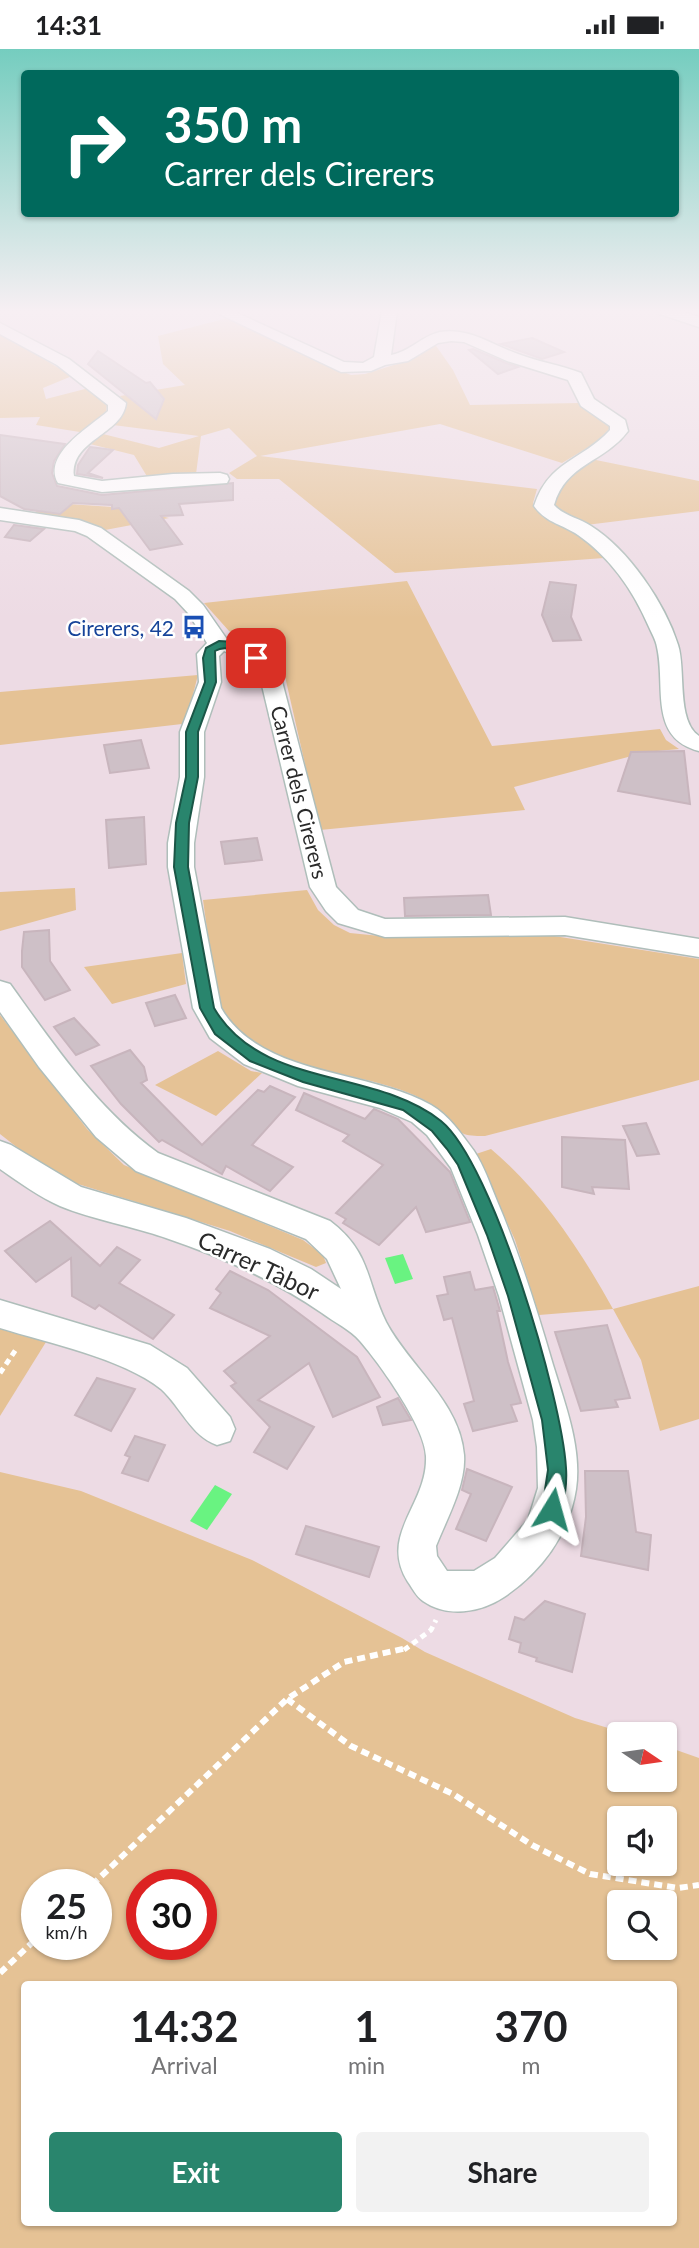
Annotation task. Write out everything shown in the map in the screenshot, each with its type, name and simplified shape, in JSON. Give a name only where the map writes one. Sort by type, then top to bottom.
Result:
[{"type":"street","points":[[115,414],[68,456],[62,470],[65,479],[99,488],[181,479],[220,479]]},
{"type":"street","points":[[603,414],[619,425],[619,431],[614,438],[574,462],[560,475],[551,487],[544,506],[552,515],[584,530],[611,553],[646,596],[659,620],[668,646],[675,721],[688,739],[699,744]]},
{"type":"street","points":[[0,514],[79,526],[94,532],[182,595],[196,609],[219,644],[208,654],[211,682],[192,732],[192,777],[181,843],[181,867],[207,1008],[220,1031],[255,1057],[309,1078],[408,1105],[438,1127],[465,1163],[495,1235],[516,1296],[551,1420],[556,1447],[557,1488],[545,1528],[536,1543],[509,1571],[480,1590],[448,1593]]},
{"type":"street","name":"Carrer dels Cirerers","points":[[219,644],[238,647],[256,658],[271,675],[323,887],[335,909],[358,923],[385,928],[565,926],[699,948]]},
{"type":"street","points":[[0,991],[88,1107],[133,1153],[147,1162],[332,1238],[342,1250],[371,1328]]},
{"type":"street","name":"Carrer Tàbor","points":[[0,1153],[71,1197],[174,1227],[258,1259],[299,1279],[371,1328],[424,1403],[442,1437],[446,1455],[444,1476],[416,1546],[418,1562],[425,1575],[433,1585],[448,1593]]},
{"type":"street","points":[[0,1314],[137,1356],[174,1379],[217,1429]]},
{"type":"path","points":[[110,1869],[287,1699],[344,1662],[405,1650],[431,1630],[448,1593]]},
{"type":"path","points":[[287,1699],[351,1746],[453,1794],[532,1845],[590,1874],[678,1888],[699,1885]]},
{"type":"path","points":[[0,1973],[21,1953]]},
{"type":"shaded area","points":[[0,414],[105,414],[86,433],[36,425],[40,417],[0,418]]},
{"type":"shaded area","points":[[122,414],[595,414],[611,425],[610,428],[597,442],[562,463],[440,424],[260,456],[537,489],[533,503],[539,514],[578,535],[604,558],[395,573],[279,479],[237,479],[229,473],[257,456],[229,428],[201,436],[196,474],[148,478],[134,455],[90,444],[103,434],[159,448],[199,436],[113,425]]},
{"type":"shaded area","points":[[591,459],[699,481],[699,511],[586,525],[553,508],[561,485]]},
{"type":"shaded area","points":[[66,488],[68,504],[128,508],[169,518],[105,530],[81,521],[33,514]]},
{"type":"shaded area","points":[[407,581],[492,746],[660,729],[666,740],[679,749],[647,752],[514,787],[525,810],[320,830],[284,672],[276,660],[229,631],[204,603]]},
{"type":"shaded area","points":[[198,675],[189,710],[182,724],[0,745],[0,692]]},
{"type":"shaded area","points":[[75,888],[76,910],[0,931],[0,892]]},
{"type":"shaded area","points":[[307,890],[318,910],[334,925],[350,933],[380,936],[554,936],[699,959],[699,1080],[485,1136],[475,1136],[462,1133],[440,1110],[409,1093],[299,1063],[273,1053],[249,1039],[230,1020],[216,995],[203,900]]},
{"type":"shaded area","points":[[182,953],[186,984],[112,1004],[84,967]]},
{"type":"shaded area","points":[[0,1015],[87,1129],[124,1165],[303,1240],[323,1255],[326,1263],[316,1267],[230,1231],[65,1180],[37,1163],[0,1134]]},
{"type":"shaded area","points":[[218,1051],[251,1071],[262,1073],[216,1116],[155,1085]]},
{"type":"shaded area","points":[[491,1149],[544,1203],[588,1266],[613,1309],[539,1315],[515,1240],[476,1154]]},
{"type":"shaded area","points":[[403,1254],[413,1279],[395,1284],[385,1258]]},
{"type":"shaded area","points":[[699,1286],[699,1419],[660,1431],[641,1360],[613,1309]]},
{"type":"shaded area","points":[[0,1329],[46,1342],[0,1416]]},
{"type":"shaded area","points":[[0,1472],[81,1491],[252,1560],[425,1652],[575,1718],[607,1728],[607,1792],[677,1792],[677,1750],[699,1758],[699,2248],[0,2248]]},
{"type":"shaded area","points":[[215,1485],[232,1494],[207,1530],[190,1521]]},
{"type":"building","points":[[0,435],[65,444],[54,461],[52,473],[57,486],[102,495],[233,483],[233,500],[179,504],[183,515],[161,516],[182,544],[150,550],[119,508],[112,509],[112,505],[73,503],[60,514],[24,509],[0,496]]},
{"type":"building","points":[[90,447],[113,450],[88,473],[103,478],[77,474],[78,465]]},
{"type":"building","points":[[14,525],[44,529],[30,541],[5,537]]},
{"type":"building","points":[[550,582],[576,585],[571,617],[581,640],[553,641],[542,615]]},
{"type":"building","points":[[141,740],[149,768],[110,773],[104,745]]},
{"type":"building","points":[[684,751],[690,804],[618,791],[631,752]]},
{"type":"building","points":[[144,817],[146,864],[109,868],[106,820]]},
{"type":"building","points":[[257,838],[262,860],[225,864],[221,842]]},
{"type":"building","points":[[488,895],[491,915],[405,916],[404,898]]},
{"type":"building","points":[[49,930],[50,961],[70,990],[45,1000],[22,967],[22,951],[24,932]]},
{"type":"building","points":[[175,995],[186,1018],[155,1026],[146,1003]]},
{"type":"building","points":[[74,1018],[99,1045],[76,1055],[54,1027]]},
{"type":"building","points":[[130,1050],[144,1067],[147,1080],[141,1083],[202,1145],[258,1090],[264,1092],[270,1086],[295,1097],[252,1145],[293,1167],[270,1191],[226,1166],[222,1174],[162,1140],[159,1142],[121,1104],[91,1066]]},
{"type":"building","points":[[304,1093],[365,1119],[374,1109],[398,1119],[450,1172],[470,1222],[426,1232],[416,1207],[379,1245],[343,1223],[346,1219],[336,1213],[383,1165],[343,1141],[349,1135],[296,1110]]},
{"type":"building","points":[[646,1123],[659,1154],[637,1156],[623,1126]]},
{"type":"building","points":[[562,1137],[625,1140],[629,1189],[592,1187],[594,1194],[562,1187]]},
{"type":"building","points":[[50,1221],[100,1266],[117,1247],[140,1260],[119,1283],[174,1315],[153,1339],[99,1305],[95,1309],[72,1296],[71,1258],[36,1282],[5,1251]]},
{"type":"building","points":[[230,1271],[268,1290],[357,1357],[380,1397],[333,1417],[309,1363],[258,1400],[314,1427],[287,1469],[254,1452],[270,1427],[231,1386],[236,1383],[224,1371],[270,1336],[210,1308],[221,1293],[216,1289]]},
{"type":"building","points":[[470,1272],[475,1290],[493,1287],[500,1311],[497,1311],[508,1362],[521,1403],[511,1405],[517,1421],[473,1431],[464,1404],[474,1401],[452,1318],[444,1320],[437,1296],[448,1294],[444,1277]]},
{"type":"building","points":[[607,1325],[630,1398],[615,1400],[618,1407],[581,1411],[555,1332]]},
{"type":"building","points":[[97,1378],[135,1389],[111,1431],[75,1415]]},
{"type":"building","points":[[398,1398],[411,1420],[383,1425],[377,1407]]},
{"type":"building","points":[[135,1436],[165,1445],[148,1481],[122,1473],[130,1457],[125,1455]]},
{"type":"building","points":[[467,1469],[512,1487],[486,1541],[456,1529],[471,1494],[462,1490]]},
{"type":"building","points":[[585,1471],[628,1471],[636,1532],[651,1535],[648,1570],[581,1556],[586,1517]]},
{"type":"building","points":[[306,1526],[379,1547],[369,1577],[296,1554]]},
{"type":"building","points":[[545,1601],[585,1614],[572,1672],[536,1661],[537,1658],[519,1652],[521,1643],[509,1639],[515,1617],[524,1620]]},
{"type":"place","name":"Cirerers, 42","points":[[194,627]]},
{"type":"route","points":[[256,658],[232,644],[219,644],[210,650],[208,658],[211,682],[192,732],[192,777],[183,823],[181,867],[207,1008],[220,1031],[255,1057],[309,1078],[408,1105],[438,1127],[453,1144],[465,1163],[495,1235],[516,1296],[551,1420],[557,1470],[557,1488],[552,1509]]}]
